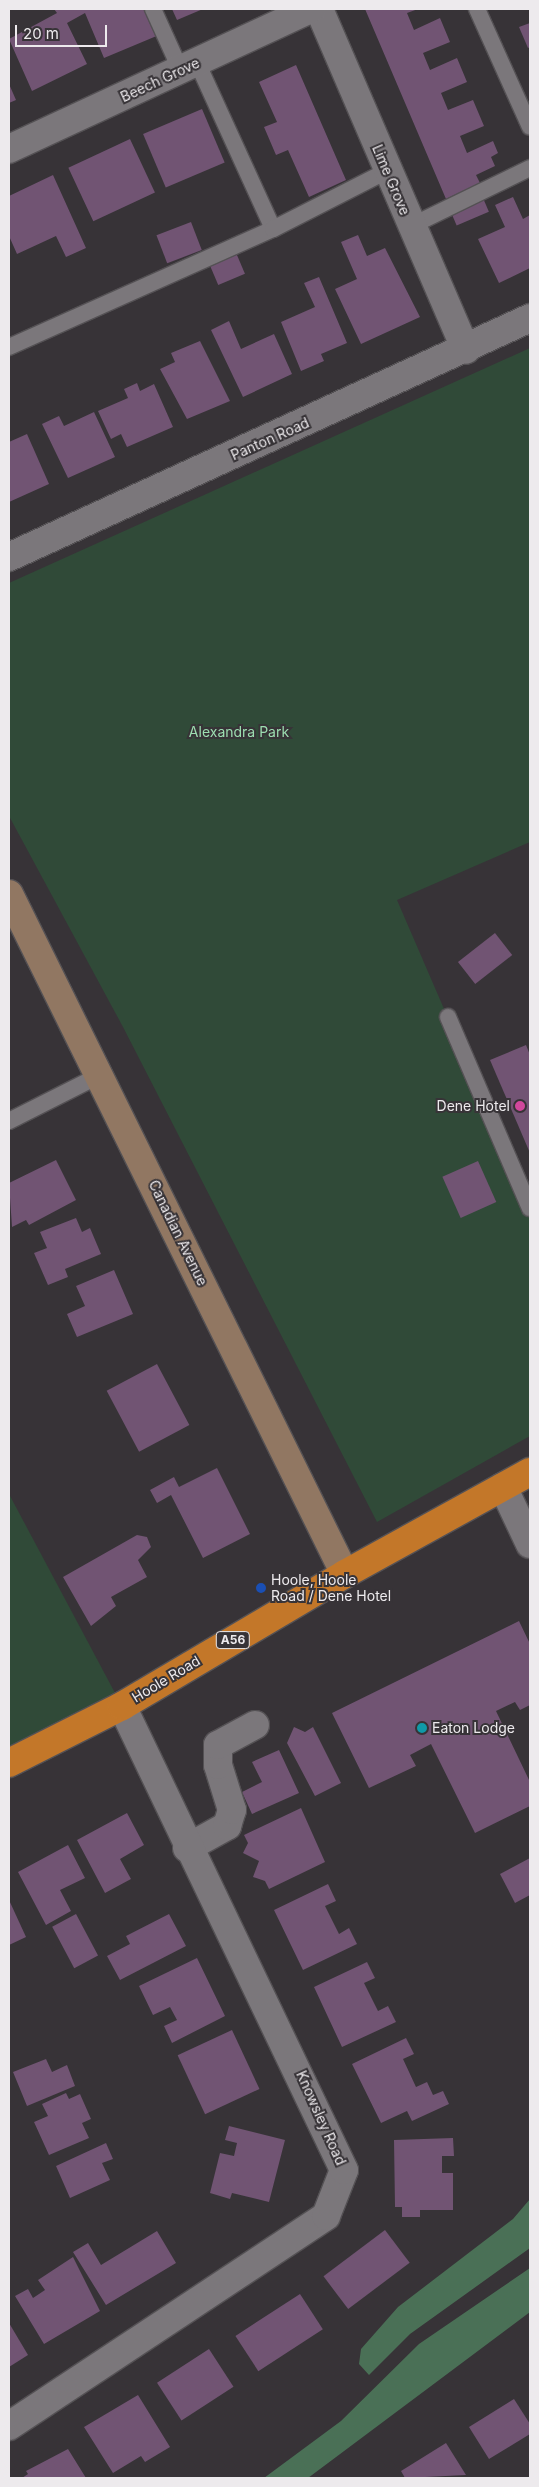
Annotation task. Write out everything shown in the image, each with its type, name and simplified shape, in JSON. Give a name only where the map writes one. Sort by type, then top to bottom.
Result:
[{"type":"highway","name":"Hoole Road","points":[[9,1763],[122,1706],[345,1574],[530,1472]]},
{"type":"street","name":"Beech Grove","points":[[9,149],[310,9]]},
{"type":"street","name":"Lime Grove","points":[[319,9],[387,171],[466,350]]},
{"type":"street","name":"Panton Road","points":[[9,557],[466,350],[530,318]]},
{"type":"street","name":"Canadian Avenue","points":[[9,894],[345,1574]]},
{"type":"street","points":[[503,1487],[530,1544]]},
{"type":"street","name":"Knowsley Road","points":[[9,2426],[326,2216],[344,2170],[292,2053],[187,1848],[122,1706]]},
{"type":"street","points":[[187,1848],[227,1826],[232,1810],[218,1765],[218,1746],[255,1725]]},
{"type":"lane","points":[[153,9],[189,66],[273,228]]},
{"type":"lane","points":[[477,9],[530,127]]},
{"type":"lane","points":[[411,226],[530,168]]},
{"type":"lane","points":[[9,347],[273,228],[387,171]]},
{"type":"lane","points":[[448,1017],[530,1208]]},
{"type":"lane","points":[[9,1121],[100,1075]]},
{"type":"green space","name":"Alexandra Park","points":[[530,348],[530,842],[397,900],[530,1208],[530,1436],[377,1522],[123,1027],[9,816],[9,583]]},
{"type":"green space","points":[[9,1494],[122,1706],[9,1763]]},
{"type":"green space","points":[[530,2199],[530,2248],[410,2334],[369,2375],[359,2364],[361,2349],[398,2307],[513,2219]]},
{"type":"green space","points":[[530,2268],[530,2312],[308,2478],[264,2478],[341,2421],[419,2344]]},
{"type":"building","points":[[54,9],[148,9],[159,35],[104,58],[85,13],[67,23],[87,64],[32,91],[9,39],[57,13]]},
{"type":"building","points":[[172,9],[203,9],[177,20]]},
{"type":"building","points":[[365,9],[418,9],[407,13],[414,30],[440,18],[450,42],[423,53],[430,70],[457,58],[467,82],[441,93],[448,110],[473,100],[484,126],[460,136],[467,153],[493,141],[498,153],[491,157],[495,166],[476,175],[480,183],[446,199]]},
{"type":"building","points":[[530,23],[530,47],[528,48],[519,27]]},
{"type":"building","points":[[296,65],[346,180],[309,197],[288,150],[276,155],[264,127],[277,122],[259,82]]},
{"type":"building","points":[[9,84],[16,100],[9,103]]},
{"type":"building","points":[[202,109],[225,162],[166,187],[143,134]]},
{"type":"building","points":[[130,139],[155,192],[93,221],[68,168]]},
{"type":"building","points":[[53,175],[86,248],[66,257],[56,236],[17,254],[9,236],[9,196]]},
{"type":"building","points":[[513,197],[523,219],[530,215],[530,268],[499,283],[478,239],[505,227],[495,205]]},
{"type":"building","points":[[483,198],[489,212],[457,225],[451,212]]},
{"type":"building","points":[[191,222],[202,250],[167,263],[156,235]]},
{"type":"building","points":[[358,235],[367,256],[385,248],[420,317],[361,344],[335,289],[357,279],[341,242]]},
{"type":"building","points":[[234,248],[245,274],[218,285],[207,259]]},
{"type":"building","points":[[319,277],[347,343],[321,354],[324,361],[301,371],[281,322],[315,307],[304,283]]},
{"type":"building","points":[[229,321],[241,349],[274,334],[292,374],[243,397],[211,330]]},
{"type":"building","points":[[200,341],[230,401],[187,419],[160,369],[175,362],[171,353]]},
{"type":"building","points":[[137,383],[140,391],[154,384],[173,427],[127,447],[121,434],[111,439],[98,411],[128,398],[124,389]]},
{"type":"building","points":[[94,412],[115,457],[68,478],[42,424],[59,416],[64,426]]},
{"type":"building","points":[[27,434],[49,484],[9,502],[9,442]]},
{"type":"building","points":[[495,933],[512,955],[475,984],[458,962]]},
{"type":"building","name":"Dene Hotel","points":[[526,1045],[530,1055],[530,1153],[490,1060]]},
{"type":"building","points":[[56,1160],[76,1200],[29,1225],[26,1220],[12,1227],[9,1183]]},
{"type":"building","points":[[478,1161],[496,1202],[461,1218],[442,1177]]},
{"type":"building","points":[[76,1218],[82,1232],[90,1228],[101,1254],[65,1269],[68,1277],[48,1285],[34,1253],[47,1248],[40,1232]]},
{"type":"building","points":[[114,1270],[133,1314],[77,1337],[67,1314],[85,1306],[76,1286]]},
{"type":"building","points":[[157,1364],[189,1425],[139,1452],[107,1391]]},
{"type":"building","points":[[217,1468],[250,1534],[203,1558],[171,1495],[157,1503],[150,1490],[174,1477],[179,1487]]},
{"type":"building","points":[[137,1535],[147,1537],[151,1547],[138,1560],[147,1577],[111,1597],[116,1606],[91,1626],[63,1577]]},
{"type":"building","name":"Eaton Lodge","points":[[519,1621],[530,1644],[530,1705],[520,1710],[515,1702],[496,1711],[530,1782],[530,1806],[475,1833],[431,1744],[410,1755],[416,1766],[369,1788],[332,1713]]},
{"type":"building","points":[[294,1727],[305,1732],[313,1727],[341,1783],[315,1796],[287,1743]]},
{"type":"building","points":[[279,1750],[299,1793],[252,1814],[242,1792],[262,1782],[252,1762]]},
{"type":"building","points":[[301,1808],[325,1862],[269,1889],[265,1881],[253,1877],[259,1861],[243,1853],[248,1843],[244,1835]]},
{"type":"building","points":[[127,1813],[144,1845],[120,1859],[131,1879],[105,1893],[77,1840]]},
{"type":"building","points":[[68,1845],[85,1878],[60,1890],[71,1911],[46,1925],[18,1872]]},
{"type":"building","points":[[530,1858],[530,1895],[515,1903],[500,1874]]},
{"type":"building","points":[[328,1884],[336,1901],[325,1906],[339,1934],[349,1928],[357,1944],[303,1970],[274,1910]]},
{"type":"building","points":[[9,1900],[26,1937],[9,1945]]},
{"type":"building","points":[[76,1914],[98,1955],[74,1968],[52,1927]]},
{"type":"building","points":[[169,1914],[186,1946],[120,1980],[107,1956],[130,1944],[126,1936]]},
{"type":"building","points":[[197,1958],[225,2016],[172,2043],[164,2026],[177,2020],[170,2007],[153,2015],[139,1986]]},
{"type":"building","points":[[367,1962],[375,1978],[364,1983],[378,2011],[388,2006],[396,2022],[342,2047],[314,1987]]},
{"type":"building","points":[[232,2030],[259,2089],[205,2114],[178,2055]]},
{"type":"building","points":[[406,2038],[414,2054],[403,2059],[416,2087],[427,2082],[433,2095],[443,2091],[449,2104],[412,2121],[407,2111],[381,2123],[352,2064]]},
{"type":"building","points":[[46,2059],[52,2072],[67,2065],[75,2086],[27,2106],[13,2072]]},
{"type":"building","points":[[66,2093],[69,2099],[80,2094],[91,2119],[82,2123],[89,2138],[49,2155],[34,2122],[48,2116],[42,2104]]},
{"type":"building","points":[[229,2126],[285,2140],[269,2202],[232,2193],[230,2199],[210,2193],[220,2153],[234,2156],[237,2143],[225,2140]]},
{"type":"building","points":[[453,2138],[454,2156],[442,2156],[442,2173],[453,2173],[453,2210],[420,2210],[420,2217],[402,2217],[402,2207],[395,2207],[394,2140]]},
{"type":"building","points":[[106,2143],[113,2159],[102,2163],[110,2180],[70,2198],[56,2166]]},
{"type":"building","points":[[385,2230],[410,2263],[348,2309],[324,2276]]},
{"type":"building","points":[[157,2231],[176,2263],[106,2305],[73,2252],[88,2243],[101,2265]]},
{"type":"building","points":[[73,2257],[100,2311],[44,2344],[15,2296],[28,2289],[33,2298],[45,2290],[38,2280]]},
{"type":"building","points":[[300,2294],[323,2329],[258,2371],[235,2336]]},
{"type":"building","points":[[9,2323],[28,2355],[9,2367]]},
{"type":"building","points":[[209,2349],[234,2387],[182,2421],[157,2383]]},
{"type":"building","points":[[138,2395],[170,2447],[145,2462],[141,2456],[113,2473],[84,2427]]},
{"type":"building","points":[[514,2399],[530,2424],[530,2434],[489,2459],[469,2427]]},
{"type":"building","points":[[446,2443],[466,2475],[405,2478],[401,2471]]},
{"type":"building","points":[[68,2449],[86,2478],[22,2478],[28,2474],[26,2471]]},
{"type":"place","name":"Dene Hotel","points":[[520,1106]]},
{"type":"place","name":"Hoole, Hoole Road / Dene Hotel","points":[[261,1588]]},
{"type":"place","name":"Eaton Lodge","points":[[422,1728]]}]
